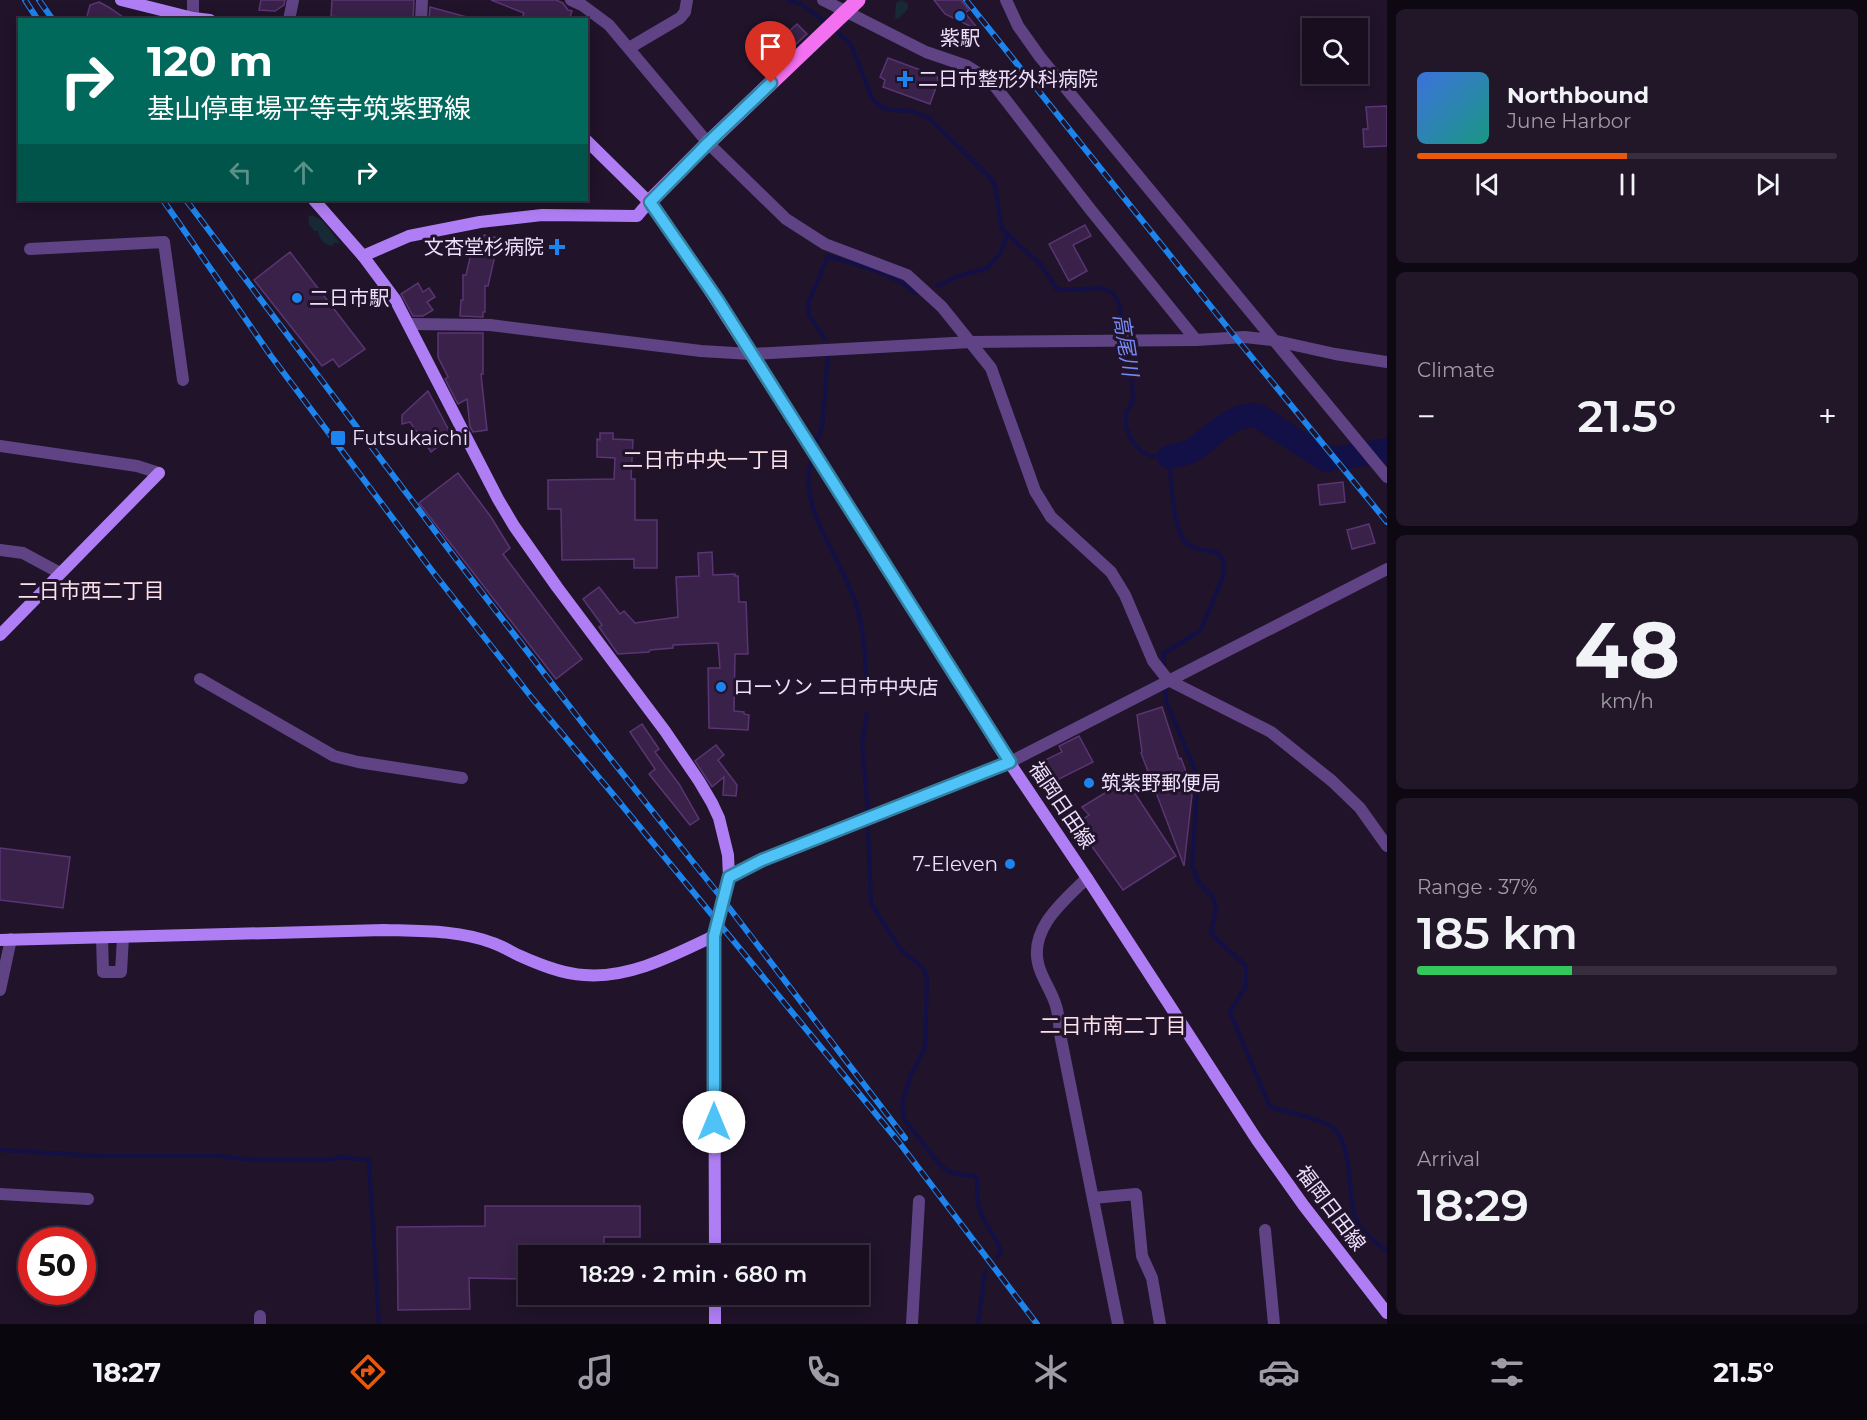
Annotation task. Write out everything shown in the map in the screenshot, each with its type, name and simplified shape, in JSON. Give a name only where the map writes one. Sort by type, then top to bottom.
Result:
[{"type":"main road","points":[[121,0],[189,18]]},
{"type":"main road","points":[[363,256],[409,236],[480,222],[542,215],[637,216],[708,143],[848,9]]},
{"type":"main road","name":"福岡日田線","points":[[588,142],[650,202],[676,238],[1010,762],[1257,1140],[1304,1206],[1387,1313]]},
{"type":"main road","points":[[315,201],[363,256],[395,299],[514,526],[665,731],[712,803],[724,838],[729,877],[714,936],[715,1245]]},
{"type":"main road","points":[[0,635],[159,473]]},
{"type":"main road","points":[[729,877],[762,860],[1010,762]]},
{"type":"main road","points":[[5,939],[422,931],[465,935],[494,943],[554,969],[583,975],[615,974],[635,969],[676,954],[714,936]]},
{"type":"main road","points":[[715,1305],[715,1324]]},
{"type":"street","points":[[193,0],[193,18]]},
{"type":"street","points":[[289,18],[293,0]]},
{"type":"street","points":[[421,18],[422,0]]},
{"type":"street","points":[[571,0],[582,5],[609,25],[708,143],[786,219],[825,244],[907,274],[937,302],[991,368],[1035,491],[1051,517],[1111,572],[1125,595],[1153,660],[1168,680],[1271,732],[1332,781],[1360,808],[1387,846]]},
{"type":"street","points":[[629,48],[680,18],[685,12],[687,0]]},
{"type":"street","points":[[823,0],[848,9],[926,52],[967,66],[991,81],[1090,209],[1196,340]]},
{"type":"street","points":[[1006,0],[1018,26],[1040,57],[1385,475]]},
{"type":"street","points":[[30,249],[164,242],[183,380]]},
{"type":"street","points":[[409,324],[490,325],[701,351],[751,354],[971,342],[1196,340],[1245,337],[1387,362]]},
{"type":"street","points":[[0,446],[136,466],[159,473]]},
{"type":"street","points":[[0,550],[23,553],[60,573]]},
{"type":"street","points":[[1010,762],[1387,569]]},
{"type":"street","points":[[200,679],[334,756],[358,762],[462,778]]},
{"type":"street","points":[[1087,878],[1050,914],[1038,947],[1038,963],[1056,1006],[1118,1324]]},
{"type":"street","points":[[102,937],[103,972],[121,972],[123,937]]},
{"type":"street","points":[[0,990],[5,939]]},
{"type":"street","points":[[0,1194],[88,1199]]},
{"type":"street","points":[[1093,1198],[1136,1194],[1142,1256],[1152,1278],[1160,1324]]},
{"type":"street","points":[[912,1324],[919,1201]]},
{"type":"street","points":[[1265,1230],[1274,1324]]},
{"type":"shaded area","points":[[901,0],[908,3],[908,9],[898,19],[895,18],[896,3]]},
{"type":"shaded area","points":[[312,215],[322,220],[340,243],[334,243],[333,246],[322,241],[318,231],[314,231],[309,224],[308,217]]},
{"type":"building","points":[[261,0],[285,0],[284,5],[275,11],[259,10]]},
{"type":"building","points":[[332,0],[414,0],[413,18],[331,16]]},
{"type":"building","points":[[491,0],[556,0],[572,11],[570,18],[522,18],[524,13]]},
{"type":"building","name":"紫駅","points":[[934,0],[961,0],[969,10],[965,13],[980,31],[945,14]]},
{"type":"building","points":[[99,2],[124,18],[87,18],[90,5]]},
{"type":"building","points":[[430,7],[467,17],[467,18],[429,18]]},
{"type":"building","points":[[797,24],[807,34],[784,55],[775,44]]},
{"type":"building","points":[[888,58],[937,76],[938,82],[930,104],[883,87],[885,80],[880,77]]},
{"type":"building","points":[[1387,106],[1387,146],[1364,147],[1363,129],[1368,129],[1366,107]]},
{"type":"building","points":[[1085,225],[1091,236],[1073,245],[1087,271],[1069,281],[1049,244]]},
{"type":"building","points":[[484,235],[499,238],[488,286],[485,286],[485,312],[483,312],[483,317],[460,316],[461,300],[463,300],[463,275],[466,275],[475,237],[483,238]]},
{"type":"building","name":"二日市駅","points":[[290,252],[365,349],[339,367],[333,359],[322,366],[254,280]]},
{"type":"building","points":[[418,283],[423,292],[429,288],[435,297],[427,302],[433,310],[423,316],[413,316],[401,294]]},
{"type":"building","points":[[438,333],[483,333],[483,374],[481,374],[487,430],[473,432],[470,427],[467,399],[458,404],[445,379],[448,377],[438,357]]},
{"type":"building","points":[[428,391],[452,436],[431,452],[410,422],[402,424],[402,415]]},
{"type":"building","points":[[600,433],[613,433],[613,439],[633,440],[631,479],[635,479],[635,520],[657,520],[657,568],[634,568],[634,559],[562,560],[561,509],[548,509],[548,480],[614,479],[615,458],[597,457],[597,439],[600,440]]},
{"type":"building","points":[[458,473],[491,517],[510,548],[503,554],[582,659],[556,679],[419,503]]},
{"type":"building","points":[[1343,482],[1345,502],[1320,505],[1318,485]]},
{"type":"building","points":[[1369,524],[1375,543],[1352,549],[1347,530]]},
{"type":"building","points":[[712,552],[713,575],[735,574],[738,576],[739,602],[746,602],[748,654],[735,654],[734,711],[749,715],[748,730],[709,728],[708,668],[720,668],[718,643],[673,645],[673,648],[650,650],[649,652],[618,654],[599,627],[602,625],[583,599],[599,587],[620,614],[624,611],[635,623],[678,617],[676,577],[699,576],[698,553]]},
{"type":"building","points":[[1162,707],[1179,759],[1181,758],[1189,780],[1184,782],[1192,795],[1184,866],[1141,753],[1137,715]]},
{"type":"building","points":[[642,724],[659,749],[655,752],[679,784],[699,819],[690,825],[649,774],[655,769],[630,732]]},
{"type":"building","points":[[1079,736],[1093,762],[1047,785],[1037,764],[1062,752],[1059,746]]},
{"type":"building","points":[[716,745],[724,755],[718,760],[737,785],[736,796],[723,795],[724,777],[712,787],[695,761]]},
{"type":"building","name":"筑紫野郵便局","points":[[1126,780],[1176,856],[1123,890],[1076,824],[1089,815],[1082,807]]},
{"type":"building","points":[[0,848],[70,857],[63,908],[0,900]]},
{"type":"building","points":[[485,1206],[640,1206],[640,1237],[604,1237],[604,1245],[518,1245],[518,1279],[469,1278],[470,1309],[398,1310],[397,1227],[485,1226]]},
{"type":"waterway","name":"高尾川","points":[[788,0],[801,4],[828,24]]},
{"type":"waterway","name":"高尾川","points":[[834,29],[851,45],[872,98],[881,107],[912,111],[929,118],[992,180],[1002,229],[1041,265],[1056,288],[1063,290],[1102,288],[1112,292],[1119,303],[1131,365],[1133,400],[1126,414],[1126,427],[1132,441],[1142,452],[1152,456],[1169,457],[1176,517],[1182,538],[1194,548],[1218,553],[1224,561],[1224,574],[1201,630],[1163,654],[1164,667]]},
{"type":"waterway","points":[[937,286],[959,276],[987,268],[1000,254],[1007,235]]},
{"type":"waterway","points":[[825,339],[809,315],[808,304],[828,256],[885,274],[915,293]]},
{"type":"waterway","points":[[817,441],[822,427],[828,357]]},
{"type":"waterway","name":"高尾川","points":[[1169,457],[1190,451],[1231,422],[1248,416],[1258,416],[1326,460],[1387,450]]},
{"type":"waterway","points":[[811,462],[808,479],[810,497],[816,516],[851,590],[860,617],[867,690]]},
{"type":"waterway","points":[[1165,687],[1166,701],[1198,777],[1192,866],[1199,883],[1212,896],[1216,906],[1211,934],[1246,966],[1246,986],[1230,1012],[1270,1107],[1322,1122],[1337,1132],[1346,1154],[1355,1217],[1368,1236],[1387,1250]]},
{"type":"waterway","points":[[867,714],[862,744],[868,810]]},
{"type":"waterway","points":[[868,830],[871,903],[900,949],[924,969],[927,980],[925,1047],[911,1075],[902,1104],[904,1119],[940,1165],[952,1173],[977,1177],[980,1211],[1001,1251],[997,1257]]},
{"type":"waterway","points":[[0,1150],[101,1156],[219,1156],[253,1160],[330,1160],[341,1157],[369,1160],[379,1324]]},
{"type":"waterway","points":[[978,1324],[985,1271]]},
{"type":"railway","points":[[25,0],[37,18]]},
{"type":"railway","points":[[39,0],[52,18]]},
{"type":"railway","points":[[966,0],[1236,338],[1387,522]]},
{"type":"railway","points":[[164,201],[271,356],[433,572],[532,698],[898,1141],[1037,1324]]},
{"type":"railway","points":[[187,201],[456,559],[724,901],[905,1138]]},
{"type":"place","name":"紫駅","points":[[960,16]]},
{"type":"place","name":"二日市整形外科病院","points":[[905,79]]},
{"type":"place","name":"文杏堂杉病院","points":[[557,247]]},
{"type":"place","name":"二日市駅","points":[[297,298]]},
{"type":"place","name":"Futsukaichi","points":[[338,438]]},
{"type":"place","name":"ローソン 二日市中央店","points":[[721,687]]},
{"type":"place","name":"筑紫野郵便局","points":[[1089,783]]},
{"type":"place","name":"7-Eleven","points":[[1010,864]]},
{"type":"district","name":"二日市中央一丁目","points":[[706,459]]},
{"type":"district","name":"二日市西二丁目","points":[[91,590]]},
{"type":"district","name":"二日市南二丁目","points":[[1113,1025]]},
{"type":"route","points":[[714,1122],[714,936],[729,877],[762,860],[1010,762],[717,299],[650,202],[771,83]]}]
